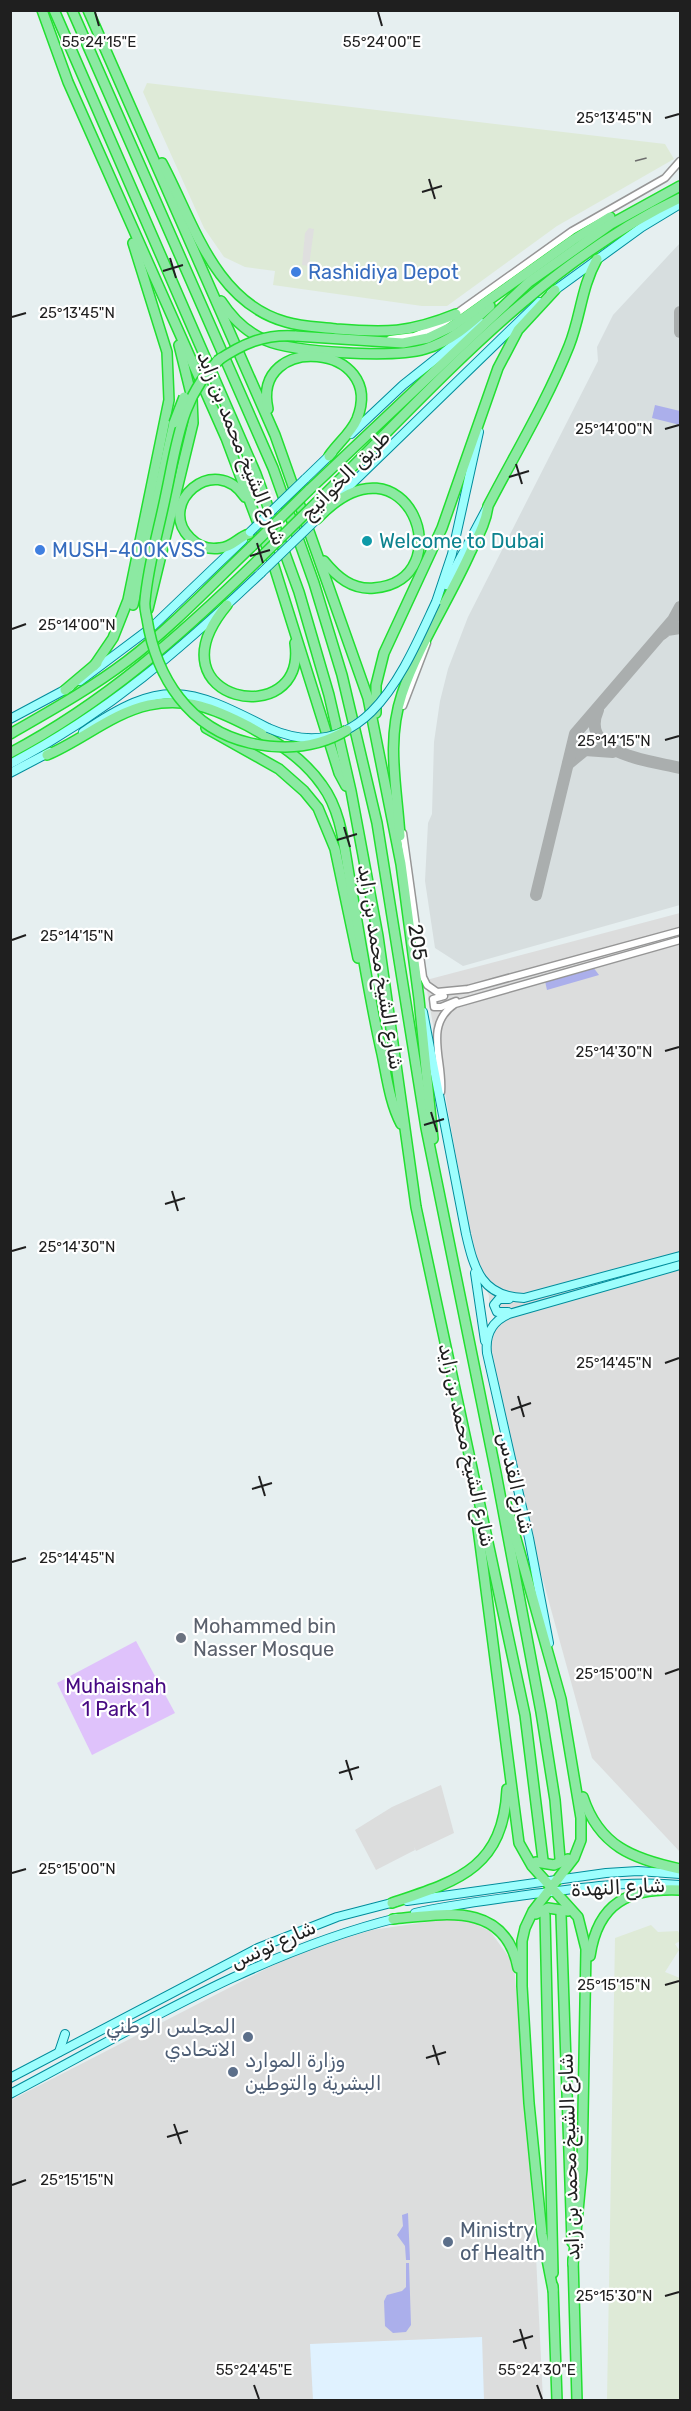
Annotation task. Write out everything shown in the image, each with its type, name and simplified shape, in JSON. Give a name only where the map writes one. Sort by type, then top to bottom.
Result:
[{"type":"highway","points":[[42,10],[68,82],[120,204],[226,438],[291,619],[339,773],[351,791]]},
{"type":"highway","name":"شارع الشيخ محمد بن زايد","points":[[54,10],[266,500],[310,627],[338,727],[378,936],[416,1207],[472,1478],[495,1567],[525,1715],[543,1860]]},
{"type":"highway","name":"شارع الشيخ محمد بن زايد","points":[[72,10],[273,468],[324,613],[353,717],[377,823],[432,1162],[496,1473],[546,1742],[560,1858]]},
{"type":"highway","points":[[88,10],[282,450],[366,692],[377,736],[401,864]]},
{"type":"highway","points":[[143,133],[150,140],[171,180],[210,261],[234,290],[260,310],[295,324],[378,333],[415,329],[456,314]]},
{"type":"highway","name":"طريق الخوانيج","points":[[13,732],[63,705],[126,661],[166,628],[488,320],[561,258],[651,200],[681,186]]},
{"type":"highway","name":"طريق الخوانيج","points":[[10,753],[49,732],[135,673],[196,621],[531,295],[603,242],[681,198]]},
{"type":"highway","points":[[65,690],[94,666],[114,643],[134,602],[179,406],[191,386],[221,358],[256,340],[295,336],[404,343],[436,335],[603,221],[651,200]]},
{"type":"highway","points":[[94,666],[116,631],[128,600],[170,391],[167,352],[120,204]]},
{"type":"highway","points":[[432,1162],[429,1093],[401,864],[393,768],[393,734],[403,693],[482,527],[488,506],[566,355],[579,318],[584,284],[597,259]]},
{"type":"highway","points":[[201,264],[226,310],[243,327],[263,339],[298,348],[391,354],[425,349],[455,336],[518,280]]},
{"type":"highway","points":[[147,619],[152,585],[191,436],[192,398],[180,349],[155,280]]},
{"type":"highway","points":[[377,736],[376,693],[379,669],[442,528],[486,408],[498,368],[508,346],[524,323],[555,290]]},
{"type":"highway","points":[[282,450],[267,407],[269,384],[277,371],[289,362],[303,356],[319,355],[337,361],[348,370],[357,383],[360,397],[359,412],[354,426],[329,456]]},
{"type":"highway","points":[[221,358],[198,382],[182,420],[145,602],[150,642],[162,672],[179,700],[213,732],[279,769],[304,791],[318,808],[334,849],[393,1106],[406,1135]]},
{"type":"highway","points":[[250,533],[225,548],[205,548],[187,534],[181,519],[182,504],[189,491],[201,482],[224,480],[242,493],[255,515]]},
{"type":"highway","points":[[318,518],[353,491],[364,489],[386,491],[405,502],[412,511],[417,520],[420,541],[418,552],[408,571],[399,579],[379,588],[347,583],[338,577],[319,554]]},
{"type":"highway","points":[[227,605],[207,632],[204,658],[215,682],[226,692],[241,697],[269,694],[289,676],[296,656],[291,619]]},
{"type":"highway","points":[[47,755],[127,712],[147,705],[182,702],[213,708],[290,751],[324,786],[339,822],[367,989]]},
{"type":"highway","points":[[201,721],[247,742],[281,747],[313,744],[347,730]]},
{"type":"highway","points":[[496,1473],[551,1661],[575,1770],[589,1815],[606,1838],[641,1859],[681,1872]]},
{"type":"highway","points":[[472,1478],[516,1828],[523,1851],[572,1908],[582,1926],[587,1974],[582,2169],[573,2264]]},
{"type":"highway","points":[[392,1903],[458,1879],[485,1857],[502,1826],[506,1809],[508,1760]]},
{"type":"highway","points":[[553,2290],[539,2215],[522,1986],[525,1928],[578,1848],[581,1818],[575,1770]]},
{"type":"highway","points":[[523,1851],[537,1863],[548,1865],[565,1861],[578,1848]]},
{"type":"highway","points":[[587,1974],[595,1932],[611,1907],[637,1892],[681,1890]]},
{"type":"highway","points":[[525,1928],[541,1911],[556,1908],[571,1913],[582,1926]]},
{"type":"highway","points":[[393,1919],[453,1914],[481,1919],[497,1929],[510,1944],[522,1986]]},
{"type":"highway","name":"شارع الشيخ محمد بن زايد","points":[[561,1914],[577,2400]]},
{"type":"highway","name":"شارع الشيخ محمد بن زايد","points":[[545,1915],[557,2400]]},
{"type":"main road","points":[[10,764],[76,726],[124,694],[261,573],[495,342],[555,290],[597,259],[681,204]]},
{"type":"main road","points":[[10,719],[92,674],[140,638],[403,385],[472,329],[488,320]]},
{"type":"main road","points":[[436,602],[452,554],[486,408]]},
{"type":"main road","points":[[10,773],[47,755],[118,708],[138,700],[167,694],[209,699],[268,728],[301,737],[319,737],[347,730],[376,708],[393,688],[488,506]]},
{"type":"main road","points":[[419,999],[473,1263],[486,1284],[506,1295],[524,1298],[551,1292]]},
{"type":"main road","points":[[521,1310],[500,1313],[494,1305],[499,1299],[525,1300],[681,1256]]},
{"type":"main road","name":"شارع القدس","points":[[473,1263],[486,1345],[538,1582],[551,1661]]},
{"type":"main road","points":[[486,1345],[495,1323],[504,1316],[681,1265]]},
{"type":"main road","name":"شارع النهدة","points":[[552,1886],[638,1871],[681,1872]]},
{"type":"main road","name":"شارع النهدة","points":[[552,1886],[622,1882],[681,1885]]},
{"type":"main road","name":"شارع تونس","points":[[10,2078],[284,1937],[337,1917],[392,1903],[552,1886]]},
{"type":"main road","name":"شارع تونس","points":[[10,2094],[267,1961],[325,1938],[448,1906],[552,1886]]},
{"type":"main road","points":[[59,2052],[65,2034]]},
{"type":"street","points":[[371,341],[421,334],[439,326],[572,231],[665,178],[681,161]]},
{"type":"street","name":"205","points":[[428,639],[406,698],[397,739],[406,861],[425,983],[440,993],[468,989],[681,933]]},
{"type":"street","points":[[468,989],[437,996],[432,1003],[439,1008],[671,943],[680,940],[681,933]]},
{"type":"street","points":[[671,943],[681,948]]},
{"type":"street","points":[[440,1096],[436,1040],[438,1025],[448,1009],[470,998]]},
{"type":"shaded area","points":[[147,83],[665,144],[674,159],[557,226],[447,306],[422,306],[273,285],[275,271],[245,267],[224,257],[204,228],[143,92]]},
{"type":"shaded area","points":[[309,228],[314,229],[309,266],[302,265],[305,233]]},
{"type":"shaded area","points":[[680,243],[680,905],[463,966],[435,948],[425,881],[428,823],[432,814],[434,742],[440,701],[448,669],[468,617],[598,361],[597,347],[613,315]]},
{"type":"shaded area","points":[[655,405],[680,411],[680,425],[652,418]]},
{"type":"shaded area","points":[[680,913],[680,1852],[592,1758],[501,1428],[483,1348],[487,1325],[499,1314],[489,1306],[489,1296],[473,1253],[426,985],[430,979]]},
{"type":"shaded area","points":[[593,967],[599,975],[547,990],[545,981]]},
{"type":"shaded area","points":[[441,1785],[454,1833],[416,1851],[414,1847],[415,1850],[376,1870],[355,1830],[392,1807]]},
{"type":"shaded area","points":[[447,1919],[471,1922],[490,1931],[514,1964],[535,2235],[543,2400],[11,2400],[11,2100],[297,1953],[372,1930]]},
{"type":"shaded area","points":[[651,1925],[658,1932],[678,1931],[680,1935],[680,1941],[675,1944],[679,1950],[665,1972],[680,1978],[680,2400],[607,2400],[615,1938]]},
{"type":"shaded area","points":[[408,2213],[410,2260],[406,2260],[405,2246],[397,2235],[403,2226],[402,2215]]},
{"type":"shaded area","points":[[406,2263],[409,2263],[411,2325],[406,2332],[393,2333],[385,2326],[384,2301],[387,2295],[402,2291],[406,2287]]},
{"type":"shaded area","points":[[482,2337],[484,2400],[313,2400],[310,2344]]},
{"type":"green space","name":"Muhaisnah 1 Park 1","points":[[136,1641],[175,1713],[92,1755],[57,1683]]},
{"type":"taxiway","points":[[680,312],[680,332]]},
{"type":"taxiway","points":[[536,895],[575,734],[673,620],[680,607]]},
{"type":"taxiway","points":[[662,634],[667,630],[680,628]]},
{"type":"taxiway","points":[[598,710],[595,725],[599,737],[608,746],[637,758],[680,768]]},
{"type":"taxiway","points":[[568,764],[585,750],[613,752]]},
{"type":"tunnel","points":[[560,1859],[561,1914]]},
{"type":"railway","points":[[635,161],[658,155]]},
{"type":"place","name":"Rashidiya Depot","points":[[296,272]]},
{"type":"place","name":"Welcome to Dubai","points":[[367,541]]},
{"type":"place","name":"MUSH-400KVSS","points":[[40,550]]},
{"type":"place","name":"Mohammed bin Nasser Mosque","points":[[181,1638]]},
{"type":"place","name":"المجلس الوطني الاتحادي","points":[[248,2037]]},
{"type":"place","name":"وزارة الموارد البشرية والتوطين","points":[[233,2072]]},
{"type":"place","name":"Ministry of Health","points":[[448,2242]]}]
